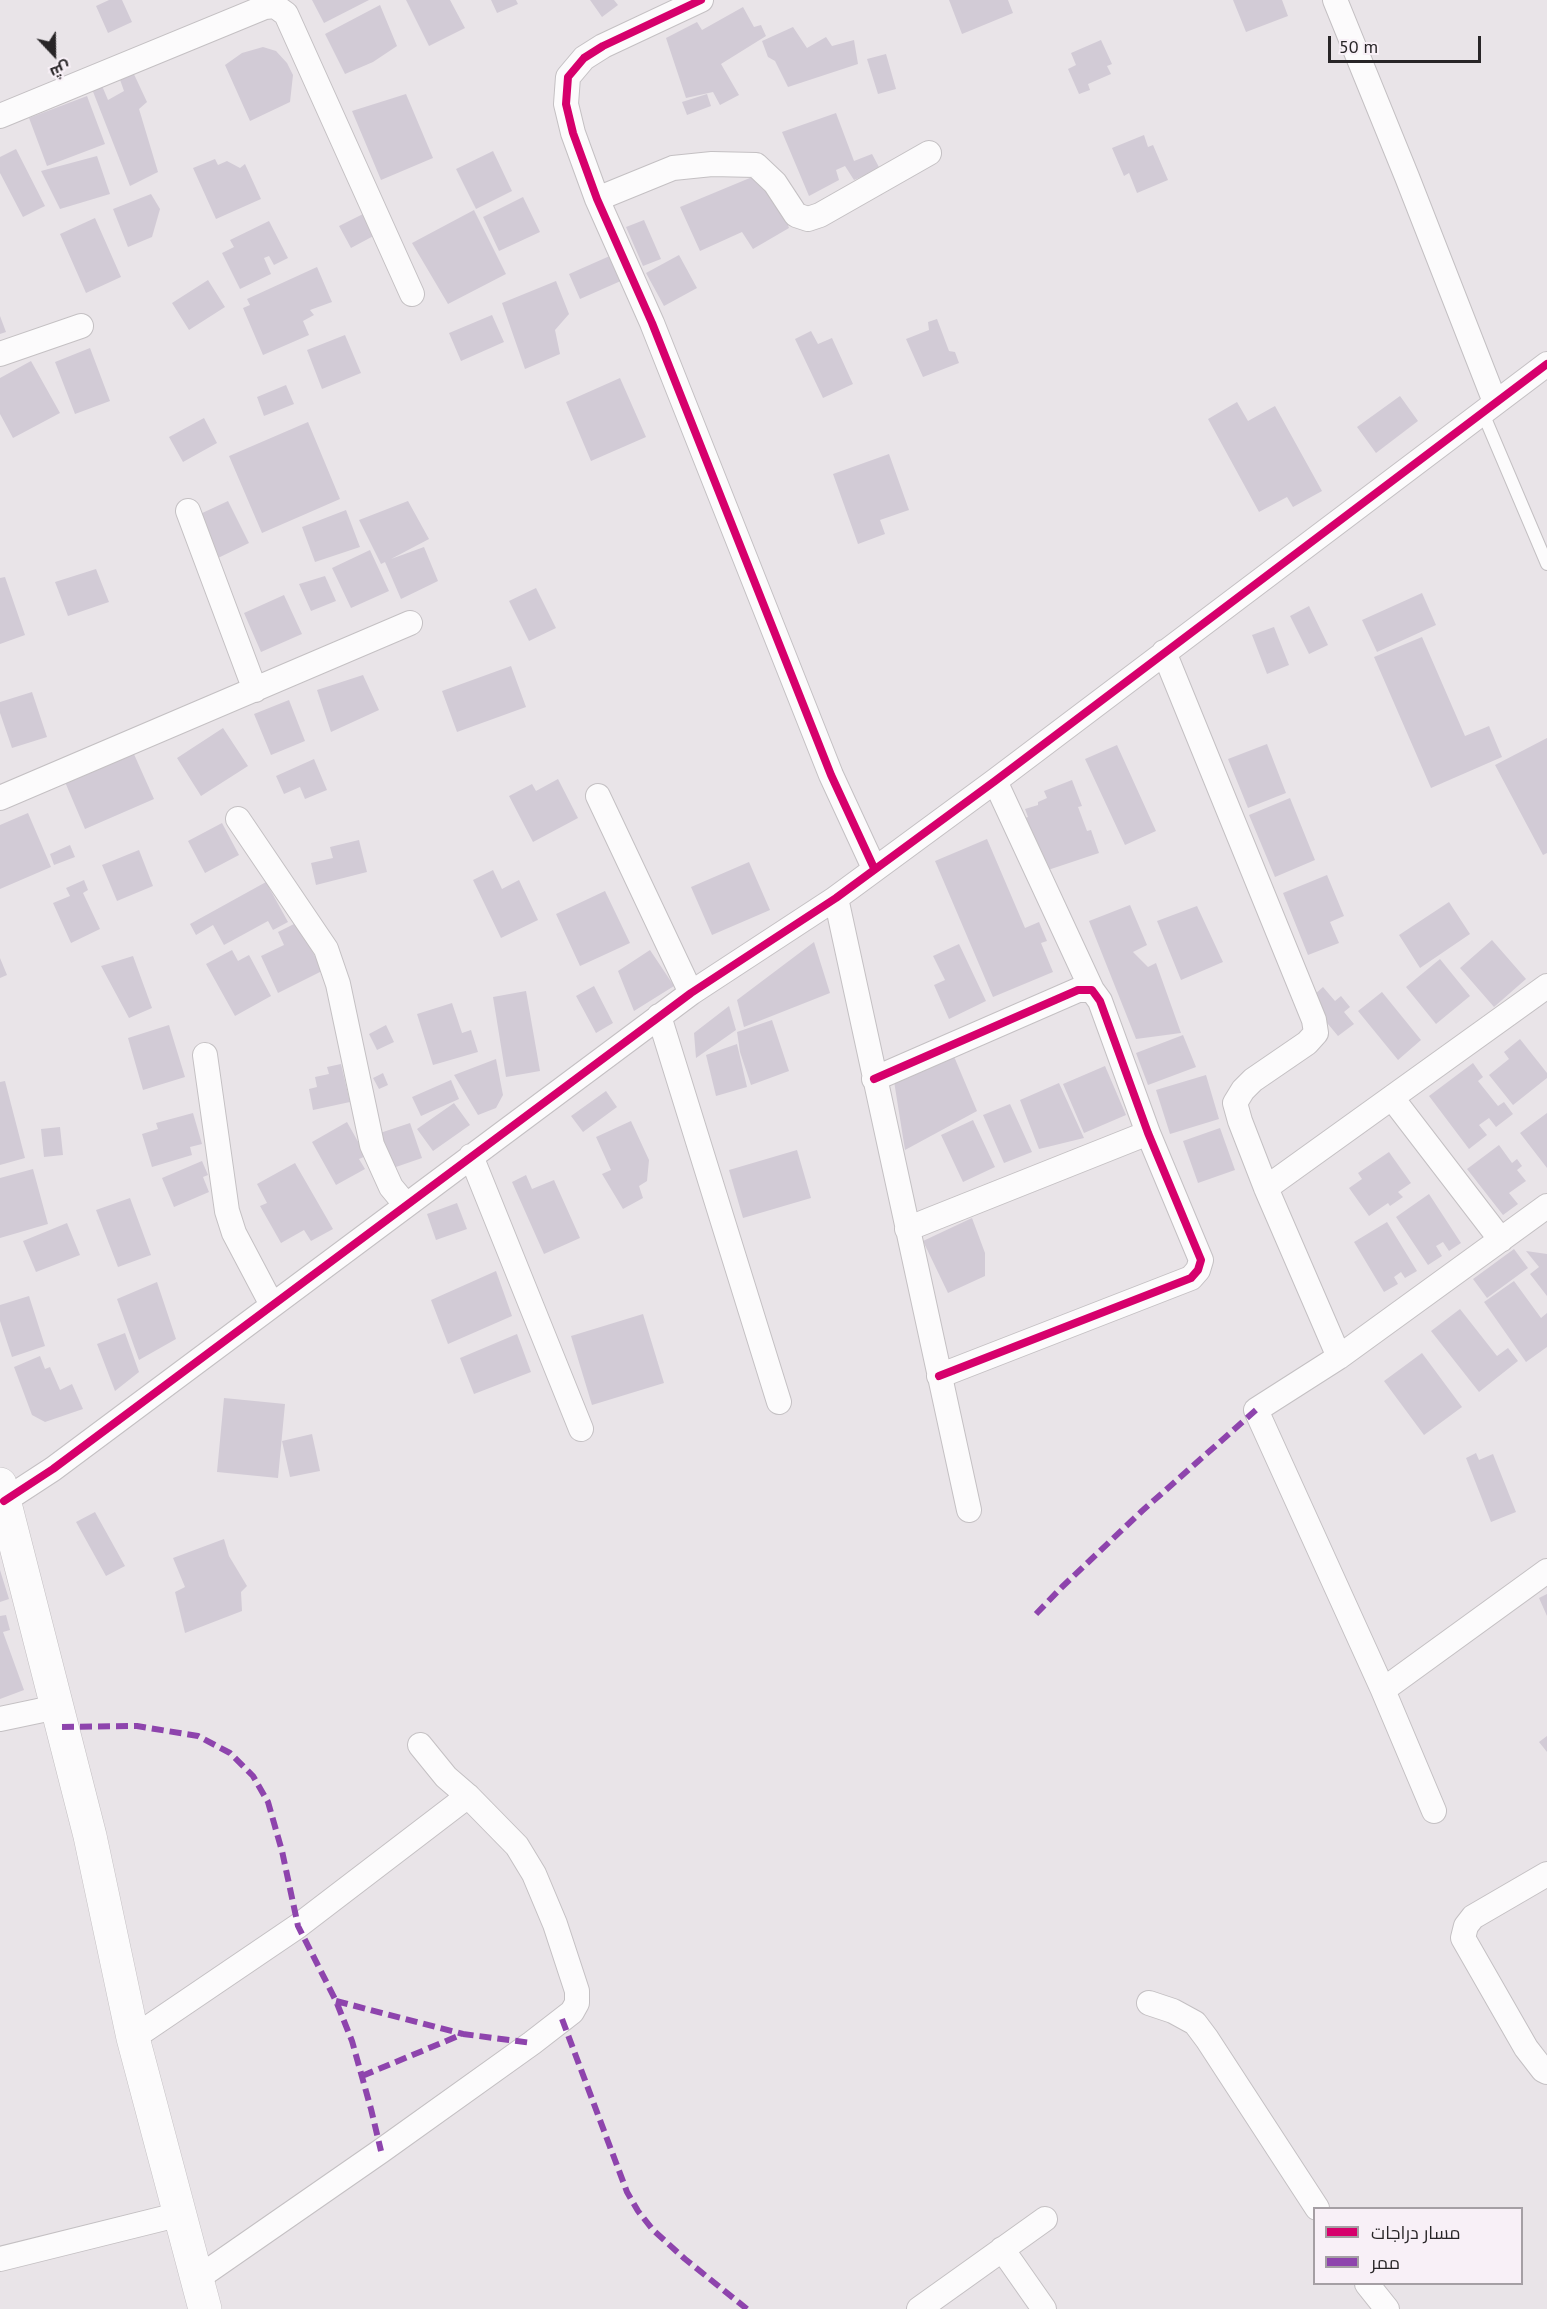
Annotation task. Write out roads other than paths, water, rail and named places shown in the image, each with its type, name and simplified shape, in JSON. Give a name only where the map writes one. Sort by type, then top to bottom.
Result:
[{"type":"main road","points":[[2,1492],[90,1836],[133,2038],[202,2294]]},
{"type":"street","points":[[700,0],[603,46],[584,58],[568,77],[566,104],[573,133],[597,199],[652,322],[831,775],[874,868]]},
{"type":"street","points":[[1335,0],[1407,177],[1489,406]]},
{"type":"street","points":[[0,116],[265,7],[275,6],[286,14],[412,294]]},
{"type":"street","points":[[597,199],[673,168],[712,164],[756,165],[775,183],[796,215],[808,219],[820,215],[929,153]]},
{"type":"street","points":[[0,354],[81,326]]},
{"type":"street","points":[[2,1492],[53,1469],[659,1016],[836,898],[995,781],[1547,364]]},
{"type":"street","points":[[188,511],[255,690]]},
{"type":"street","points":[[0,798],[410,623]]},
{"type":"street","points":[[1164,652],[1314,1020],[1316,1033],[1307,1043],[1253,1080],[1235,1103],[1266,1188],[1339,1357]]},
{"type":"street","points":[[939,1376],[1191,1278],[1198,1270],[1201,1260],[1148,1133],[1100,1001],[1092,990],[995,781]]},
{"type":"street","points":[[598,795],[691,993]]},
{"type":"street","points":[[238,819],[326,949],[338,984],[372,1145],[391,1187],[406,1205]]},
{"type":"street","points":[[836,898],[969,1510]]},
{"type":"street","points":[[1266,1188],[1547,986]]},
{"type":"street","points":[[874,1079],[1078,990],[1092,990]]},
{"type":"street","points":[[659,1016],[779,1402]]},
{"type":"street","points":[[205,1055],[227,1211],[234,1233],[272,1305]]},
{"type":"street","points":[[1392,1098],[1501,1240]]},
{"type":"street","points":[[907,1229],[1148,1133]]},
{"type":"street","points":[[471,1156],[581,1429]]},
{"type":"street","points":[[1434,1811],[1383,1690],[1256,1410],[1339,1357],[1547,1206]]},
{"type":"street","points":[[1383,1690],[1547,1571]]},
{"type":"street","points":[[0,1719],[57,1707]]},
{"type":"street","points":[[202,2294],[572,2012],[577,2003],[577,1991],[559,1935],[534,1874],[517,1846],[446,1777],[420,1745]]},
{"type":"street","points":[[133,2038],[298,1926],[468,1796]]},
{"type":"street","points":[[1547,1874],[1473,1917],[1466,1926],[1463,1938],[1526,2048],[1547,2072]]},
{"type":"street","points":[[1149,2003],[1173,2011],[1195,2023],[1316,2207]]},
{"type":"street","points":[[0,2259],[181,2214]]},
{"type":"street","points":[[919,2309],[1045,2219]]},
{"type":"street","points":[[1002,2249],[1044,2309]]},
{"type":"street","points":[[1369,2285],[1387,2309]]},
{"type":"lane","points":[[1489,406],[1547,564]]}]
